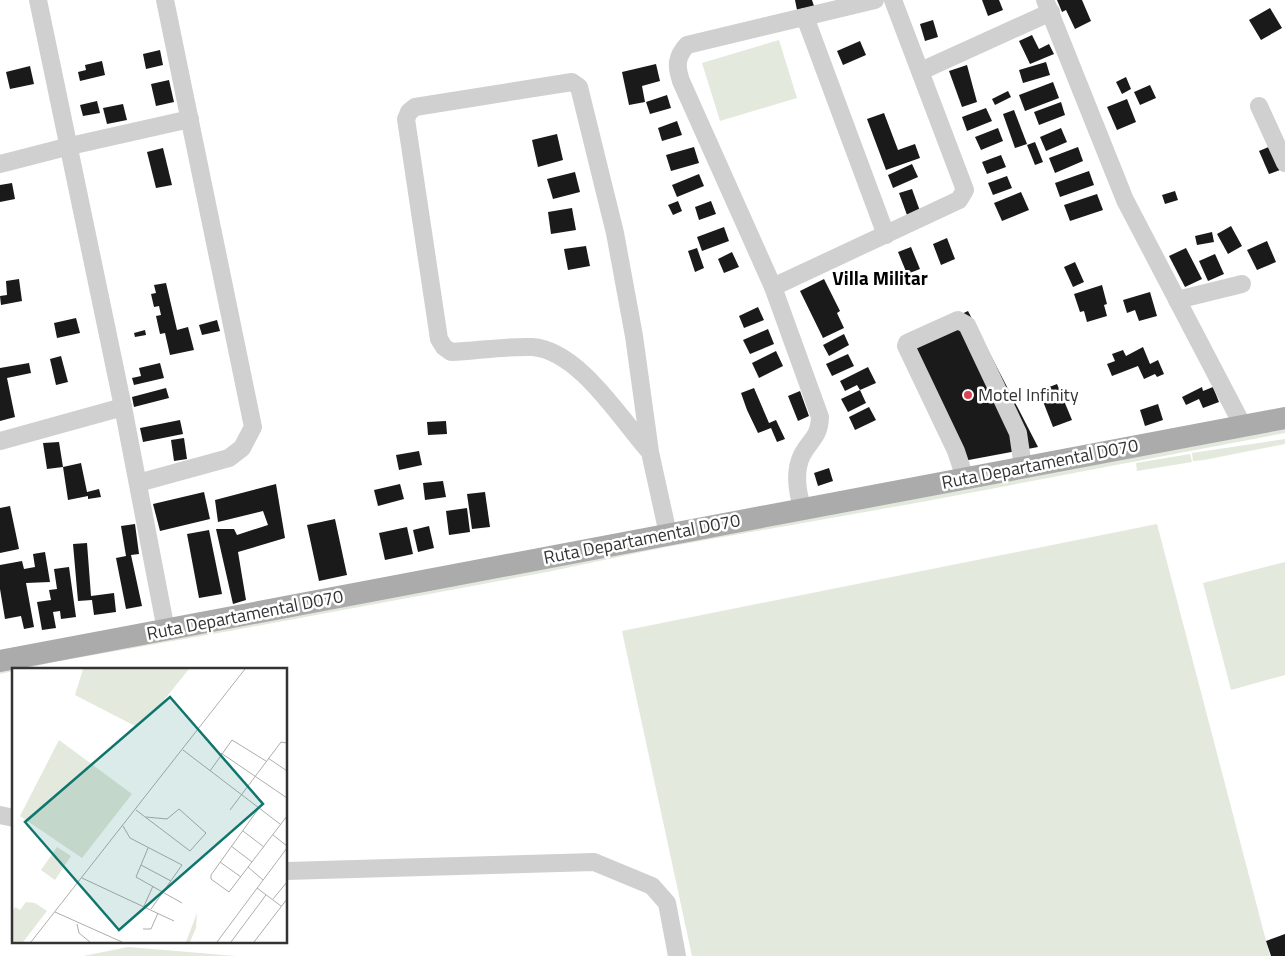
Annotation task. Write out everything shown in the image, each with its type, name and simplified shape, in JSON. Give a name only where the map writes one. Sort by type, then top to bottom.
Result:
[{"type":"main road","name":"Ruta Departamental D070","points":[[0,661],[1285,418]]},
{"type":"street","points":[[38,0],[70,146],[166,630]]},
{"type":"street","points":[[138,483],[229,458],[242,448],[253,427],[166,0]]},
{"type":"street","points":[[803,509],[797,483],[802,456],[819,431],[820,417],[773,288],[681,81],[677,67],[679,54],[687,45],[875,0]]},
{"type":"street","points":[[773,288],[959,200],[965,190],[893,0]]},
{"type":"street","points":[[921,71],[1048,6],[1125,200],[1243,426]]},
{"type":"street","points":[[805,18],[886,235]]},
{"type":"street","points":[[650,452],[601,394],[560,356],[532,347],[451,352],[444,347],[439,339],[406,119],[409,112],[415,107],[572,82],[579,87],[615,233],[634,336],[650,452],[668,534]]},
{"type":"street","points":[[1259,106],[1285,163]]},
{"type":"street","points":[[0,164],[190,119]]},
{"type":"street","points":[[1177,300],[1242,284]]},
{"type":"street","points":[[965,478],[956,451],[906,346],[907,343],[958,320],[967,324],[1018,433],[1023,467]]},
{"type":"street","points":[[0,440],[123,407]]},
{"type":"street","points":[[288,872],[594,862],[652,886],[667,903],[677,956]]},
{"type":"shaded area","points":[[779,40],[797,98],[720,121],[702,63]]},
{"type":"shaded area","points":[[1285,427],[1285,433],[916,503],[661,548],[547,572],[27,668],[12,668],[12,671],[0,674],[0,667]]},
{"type":"shaded area","points":[[1285,439],[1285,444],[1193,461],[1192,453]]},
{"type":"shaded area","points":[[1190,454],[1192,462],[1137,471],[1136,463]]},
{"type":"shaded area","points":[[1157,524],[1270,956],[692,956],[622,631]]},
{"type":"shaded area","points":[[1285,562],[1285,675],[1231,690],[1203,583]]},
{"type":"shaded area","points":[[128,947],[236,956],[83,956]]},
{"type":"building","points":[[795,0],[812,0],[814,6],[797,10]]},
{"type":"building","points":[[982,0],[999,0],[1003,10],[988,16]]},
{"type":"building","points":[[1057,0],[1082,0],[1091,21],[1075,29],[1066,10],[1062,12]]},
{"type":"building","points":[[1270,8],[1282,28],[1261,40],[1249,20]]},
{"type":"building","points":[[933,20],[938,37],[925,41],[920,24]]},
{"type":"building","points":[[1032,35],[1039,49],[1049,44],[1054,54],[1030,64],[1019,41]]},
{"type":"building","points":[[860,41],[866,55],[843,65],[837,51]]},
{"type":"building","points":[[160,50],[163,65],[146,69],[143,54]]},
{"type":"building","points":[[102,61],[105,75],[80,81],[78,72],[86,70],[85,65]]},
{"type":"building","points":[[1046,62],[1050,75],[1023,83],[1019,70]]},
{"type":"building","points":[[656,64],[660,81],[642,86],[645,102],[629,105],[622,72]]},
{"type":"building","points":[[967,65],[977,102],[962,107],[949,71]]},
{"type":"building","points":[[30,66],[34,84],[10,89],[6,72]]},
{"type":"building","points":[[1126,77],[1131,89],[1122,94],[1116,82]]},
{"type":"building","points":[[169,80],[174,102],[156,106],[151,84]]},
{"type":"building","points":[[1053,82],[1059,98],[1025,111],[1019,95]]},
{"type":"building","points":[[1150,85],[1156,98],[1140,105],[1134,92]]},
{"type":"building","points":[[1008,91],[1011,97],[995,105],[992,99]]},
{"type":"building","points":[[667,95],[671,108],[650,114],[646,102]]},
{"type":"building","points":[[1127,99],[1136,122],[1117,130],[1107,107]]},
{"type":"building","points":[[97,101],[100,113],[83,116],[80,105]]},
{"type":"building","points":[[1061,102],[1065,115],[1039,125],[1034,112]]},
{"type":"building","points":[[123,104],[127,120],[107,124],[103,108]]},
{"type":"building","points":[[986,108],[992,121],[967,131],[962,117]]},
{"type":"building","points":[[1014,110],[1027,144],[1015,148],[1003,114]]},
{"type":"building","points":[[884,113],[898,150],[915,144],[920,158],[886,170],[867,119]]},
{"type":"building","points":[[677,121],[682,135],[662,141],[658,128]]},
{"type":"building","points":[[998,128],[1003,141],[981,150],[975,137]]},
{"type":"building","points":[[1061,128],[1067,142],[1046,151],[1040,137]]},
{"type":"building","points":[[557,134],[563,160],[538,167],[532,140]]},
{"type":"building","points":[[1035,142],[1043,162],[1035,165],[1027,145]]},
{"type":"building","points":[[1271,146],[1280,170],[1269,174],[1259,151]]},
{"type":"building","points":[[694,147],[699,163],[671,171],[666,155]]},
{"type":"building","points":[[1078,147],[1083,161],[1055,173],[1049,158]]},
{"type":"building","points":[[163,148],[172,185],[156,188],[147,152]]},
{"type":"building","points":[[1001,155],[1006,167],[987,174],[982,162]]},
{"type":"building","points":[[912,164],[918,177],[893,188],[888,175]]},
{"type":"building","points":[[1089,171],[1094,185],[1060,197],[1055,183]]},
{"type":"building","points":[[575,172],[580,192],[553,199],[547,179]]},
{"type":"building","points":[[699,174],[704,186],[677,197],[672,185]]},
{"type":"building","points":[[1007,176],[1012,188],[993,195],[988,183]]},
{"type":"building","points":[[12,183],[15,199],[0,202],[0,185]]},
{"type":"building","points":[[912,189],[920,211],[907,215],[899,193]]},
{"type":"building","points":[[1175,191],[1178,200],[1165,204],[1162,195]]},
{"type":"building","points":[[1021,192],[1029,210],[1002,221],[994,203]]},
{"type":"building","points":[[1097,194],[1103,210],[1070,221],[1064,205]]},
{"type":"building","points":[[678,201],[682,211],[673,215],[668,205]]},
{"type":"building","points":[[711,201],[716,214],[699,220],[695,207]]},
{"type":"building","points":[[572,208],[576,230],[551,234],[548,212]]},
{"type":"building","points":[[1231,226],[1242,246],[1228,254],[1217,234]]},
{"type":"building","points":[[724,227],[729,241],[702,251],[697,237]]},
{"type":"building","points":[[1212,232],[1214,242],[1197,245],[1195,236]]},
{"type":"building","points":[[947,238],[955,259],[941,265],[933,244]]},
{"type":"building","points":[[1267,241],[1276,262],[1257,270],[1247,250]]},
{"type":"building","points":[[586,246],[590,266],[568,270],[564,249]]},
{"type":"building","points":[[911,247],[920,269],[907,274],[898,252]]},
{"type":"building","points":[[697,248],[704,268],[695,272],[688,251]]},
{"type":"building","points":[[1186,248],[1202,279],[1185,287],[1169,256]]},
{"type":"building","points":[[732,252],[739,267],[724,273],[718,259]]},
{"type":"building","points":[[1215,254],[1224,274],[1208,281],[1199,261]]},
{"type":"building","points":[[1075,262],[1084,282],[1073,287],[1064,267]]},
{"type":"building","points":[[19,279],[22,301],[1,305],[0,296],[7,295],[6,281]]},
{"type":"building","points":[[824,279],[840,311],[837,313],[844,328],[823,338],[800,291]]},
{"type":"building","points":[[166,283],[177,330],[188,327],[194,350],[170,355],[165,333],[160,334],[156,316],[161,315],[159,306],[154,307],[151,294],[156,293],[154,285]]},
{"type":"building","points":[[1102,285],[1107,304],[1104,305],[1107,316],[1087,322],[1084,311],[1080,312],[1074,294]]},
{"type":"building","points":[[1150,292],[1157,316],[1139,321],[1135,310],[1127,313],[1123,300]]},
{"type":"building","points":[[758,307],[764,320],[744,328],[739,316]]},
{"type":"building","name":"Motel Infinity","points":[[968,311],[1038,447],[958,462],[899,343]]},
{"type":"building","points":[[76,318],[80,333],[57,338],[54,323]]},
{"type":"building","points":[[217,320],[220,331],[202,335],[199,325]]},
{"type":"building","points":[[768,329],[774,344],[750,354],[743,340]]},
{"type":"building","points":[[145,330],[146,335],[135,337],[134,333]]},
{"type":"building","points":[[844,334],[849,345],[829,356],[823,345]]},
{"type":"building","points":[[1143,347],[1150,364],[1158,360],[1164,374],[1157,377],[1155,374],[1144,379],[1138,366],[1112,376],[1107,364],[1115,361],[1112,354],[1123,350],[1126,356]]},
{"type":"building","points":[[776,351],[783,366],[759,378],[752,363]]},
{"type":"building","points":[[848,354],[854,366],[832,376],[826,364]]},
{"type":"building","points":[[61,356],[68,382],[56,385],[50,359]]},
{"type":"building","points":[[29,363],[31,373],[7,378],[15,417],[0,421],[0,368]]},
{"type":"building","points":[[160,363],[164,378],[134,385],[132,378],[141,376],[139,368]]},
{"type":"building","points":[[868,367],[876,383],[860,390],[857,385],[845,391],[840,381]]},
{"type":"building","points":[[1057,384],[1072,420],[1053,427],[1039,391]]},
{"type":"building","points":[[1202,387],[1203,391],[1213,387],[1219,402],[1203,408],[1199,399],[1186,405],[1182,397]]},
{"type":"building","points":[[166,388],[169,398],[134,407],[132,397]]},
{"type":"building","points":[[754,388],[769,423],[776,420],[785,439],[777,442],[771,428],[758,433],[741,393]]},
{"type":"building","points":[[860,390],[866,403],[848,412],[841,399]]},
{"type":"building","points":[[800,391],[809,416],[798,421],[788,396]]},
{"type":"building","points":[[1158,404],[1163,420],[1145,426],[1140,410]]},
{"type":"building","points":[[869,407],[876,420],[855,430],[849,417]]},
{"type":"building","points":[[180,420],[183,434],[143,442],[140,428]]},
{"type":"building","points":[[446,421],[447,434],[428,435],[427,422]]},
{"type":"building","points":[[184,438],[187,459],[174,461],[171,440]]},
{"type":"building","points":[[59,442],[63,467],[47,469],[43,443]]},
{"type":"building","points":[[419,451],[422,465],[399,470],[396,455]]},
{"type":"building","points":[[81,463],[87,492],[99,489],[101,497],[88,499],[88,496],[68,500],[63,467]]},
{"type":"building","points":[[829,468],[833,481],[818,486],[814,473]]},
{"type":"building","points":[[443,481],[446,497],[425,500],[423,483]]},
{"type":"building","points":[[276,484],[285,538],[238,552],[246,600],[233,604],[216,529],[234,529],[237,535],[268,525],[263,511],[218,522],[215,500]]},
{"type":"building","points":[[400,484],[404,499],[378,506],[374,490]]},
{"type":"building","points":[[204,492],[210,519],[160,531],[153,504]]},
{"type":"building","points":[[485,492],[490,527],[472,529],[467,494]]},
{"type":"building","points":[[10,506],[19,549],[0,553],[0,508]]},
{"type":"building","points":[[467,508],[470,532],[449,535],[446,511]]},
{"type":"building","points":[[335,519],[347,575],[319,581],[307,525]]},
{"type":"building","points":[[135,524],[139,554],[131,555],[142,606],[126,609],[116,558],[126,556],[121,526]]},
{"type":"building","points":[[429,526],[434,548],[418,552],[413,530]]},
{"type":"building","points":[[407,527],[413,554],[385,560],[379,533]]},
{"type":"building","points":[[209,530],[222,594],[199,598],[187,534]]},
{"type":"building","points":[[87,543],[91,596],[114,593],[116,612],[94,615],[92,600],[78,601],[73,544]]},
{"type":"building","points":[[45,552],[50,582],[26,583],[34,627],[24,629],[21,616],[5,619],[0,589],[0,565],[22,561],[24,569],[35,567],[33,554]]},
{"type":"building","points":[[69,567],[76,617],[61,619],[60,611],[53,612],[56,628],[42,630],[37,602],[51,600],[49,590],[57,589],[54,569]]},
{"type":"building","points":[[1285,934],[1285,956],[1271,956],[1266,941]]},
{"type":"place","name":"Motel Infinity","points":[[968,395]]},
{"type":"district","name":"Villa Militar","points":[[880,278]]}]
